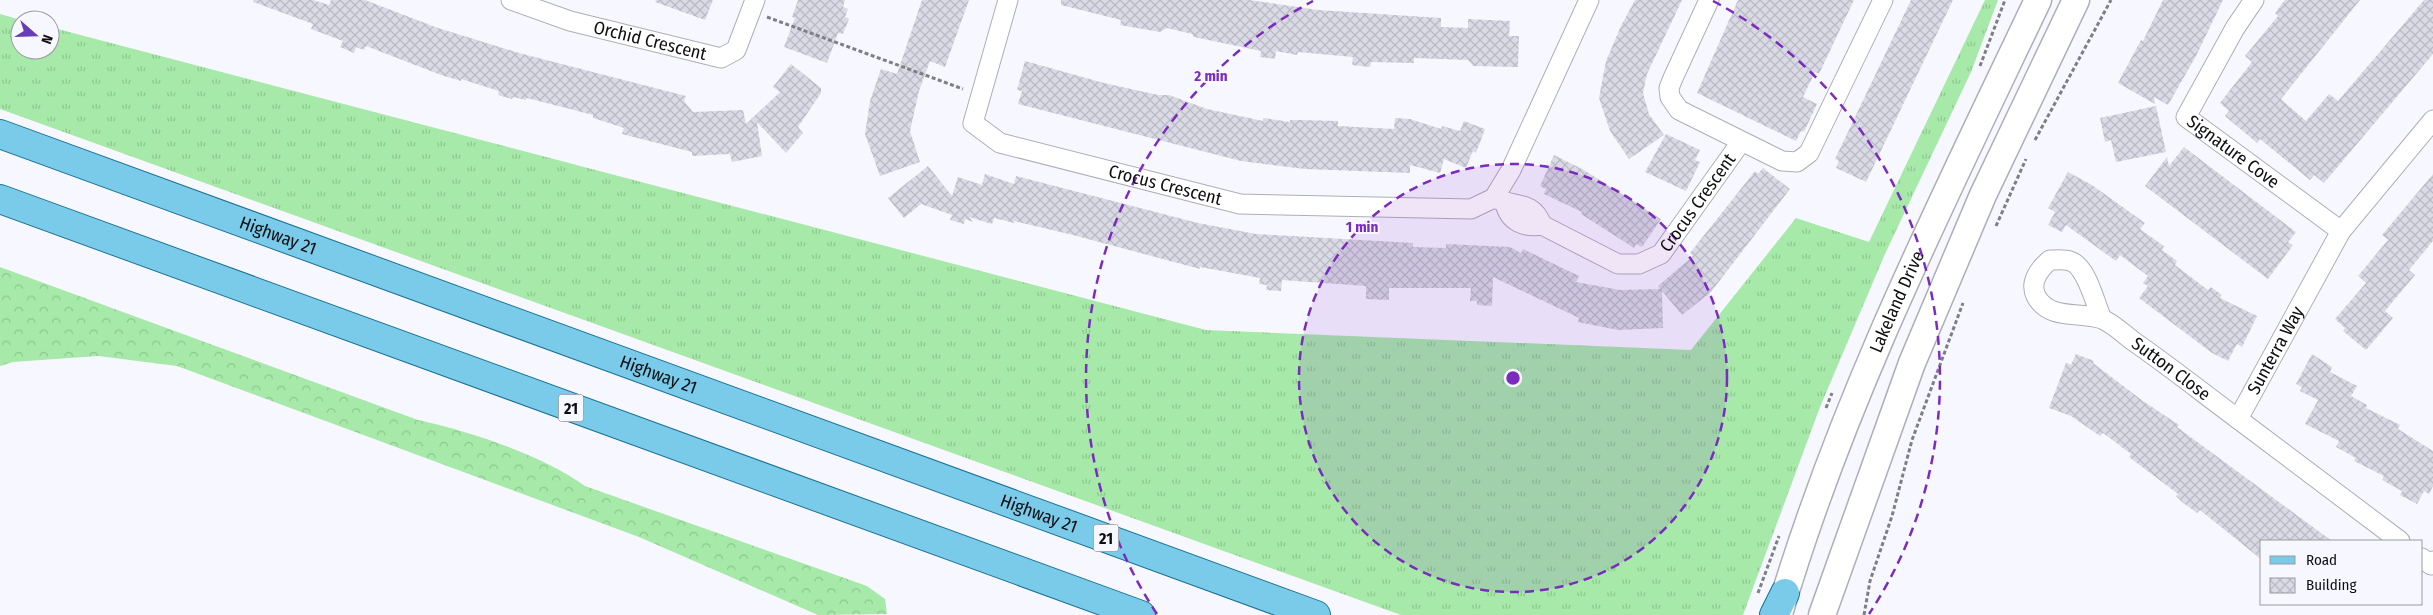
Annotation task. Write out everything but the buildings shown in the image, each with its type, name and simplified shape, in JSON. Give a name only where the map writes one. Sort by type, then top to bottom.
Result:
[{"type":"main road","name":"Lakeland Drive","points":[[1780,608],[1811,516],[1874,356],[1928,232],[2038,0]]},
{"type":"main road","name":"Lakeland Drive","points":[[1822,615],[1912,363],[1983,195],[2076,0]]},
{"type":"main road","name":"Highway 21","points":[[0,134],[1316,615]]},
{"type":"main road","name":"21","points":[[0,200],[1142,615]]},
{"type":"street","name":"Orchid Crescent","points":[[511,0],[570,20],[721,58],[736,50],[760,8]]},
{"type":"street","name":"Crocus Crescent","points":[[1008,0],[973,123],[1000,143],[1240,204],[1471,209],[1499,201],[1515,202],[1529,208],[1539,216],[1542,225],[1618,264],[1639,264],[1661,254],[1741,142]]},
{"type":"street","points":[[1499,201],[1511,170],[1589,0]]},
{"type":"street","name":"Crocus Crescent","points":[[1709,0],[1672,78],[1669,88],[1670,97],[1679,110],[1741,142],[1782,161],[1797,162],[1809,153],[1883,0]]},
{"type":"street","name":"Signature Cove","points":[[2254,0],[2235,28],[2186,116],[2341,231]]},
{"type":"street","name":"Sunterra Way","points":[[2238,419],[2341,231],[2433,120]]},
{"type":"street","name":"Sutton Close","points":[[2102,319],[2238,419]]},
{"type":"street","points":[[2238,419],[2399,540]]},
{"type":"street","points":[[2423,559],[2431,565],[2433,561]]},
{"type":"path","points":[[2035,141],[2111,0]]},
{"type":"path","points":[[760,8],[963,89]]},
{"type":"path","points":[[1993,232],[2031,150]]},
{"type":"path","points":[[1864,615],[1870,581],[1892,516],[1912,440],[1967,294]]},
{"type":"green space","points":[[1985,0],[1998,0],[1971,72],[1885,254],[1820,407],[1743,615],[1401,615],[0,109],[0,14],[10,17],[10,60],[60,60],[60,30],[1206,330],[1691,350],[1796,218],[1869,242]]},
{"type":"green space","points":[[0,267],[418,420],[460,431],[526,454],[567,474],[585,486],[867,586],[885,599],[887,614],[818,615],[639,537],[177,366],[98,356],[13,362],[0,366]]}]
